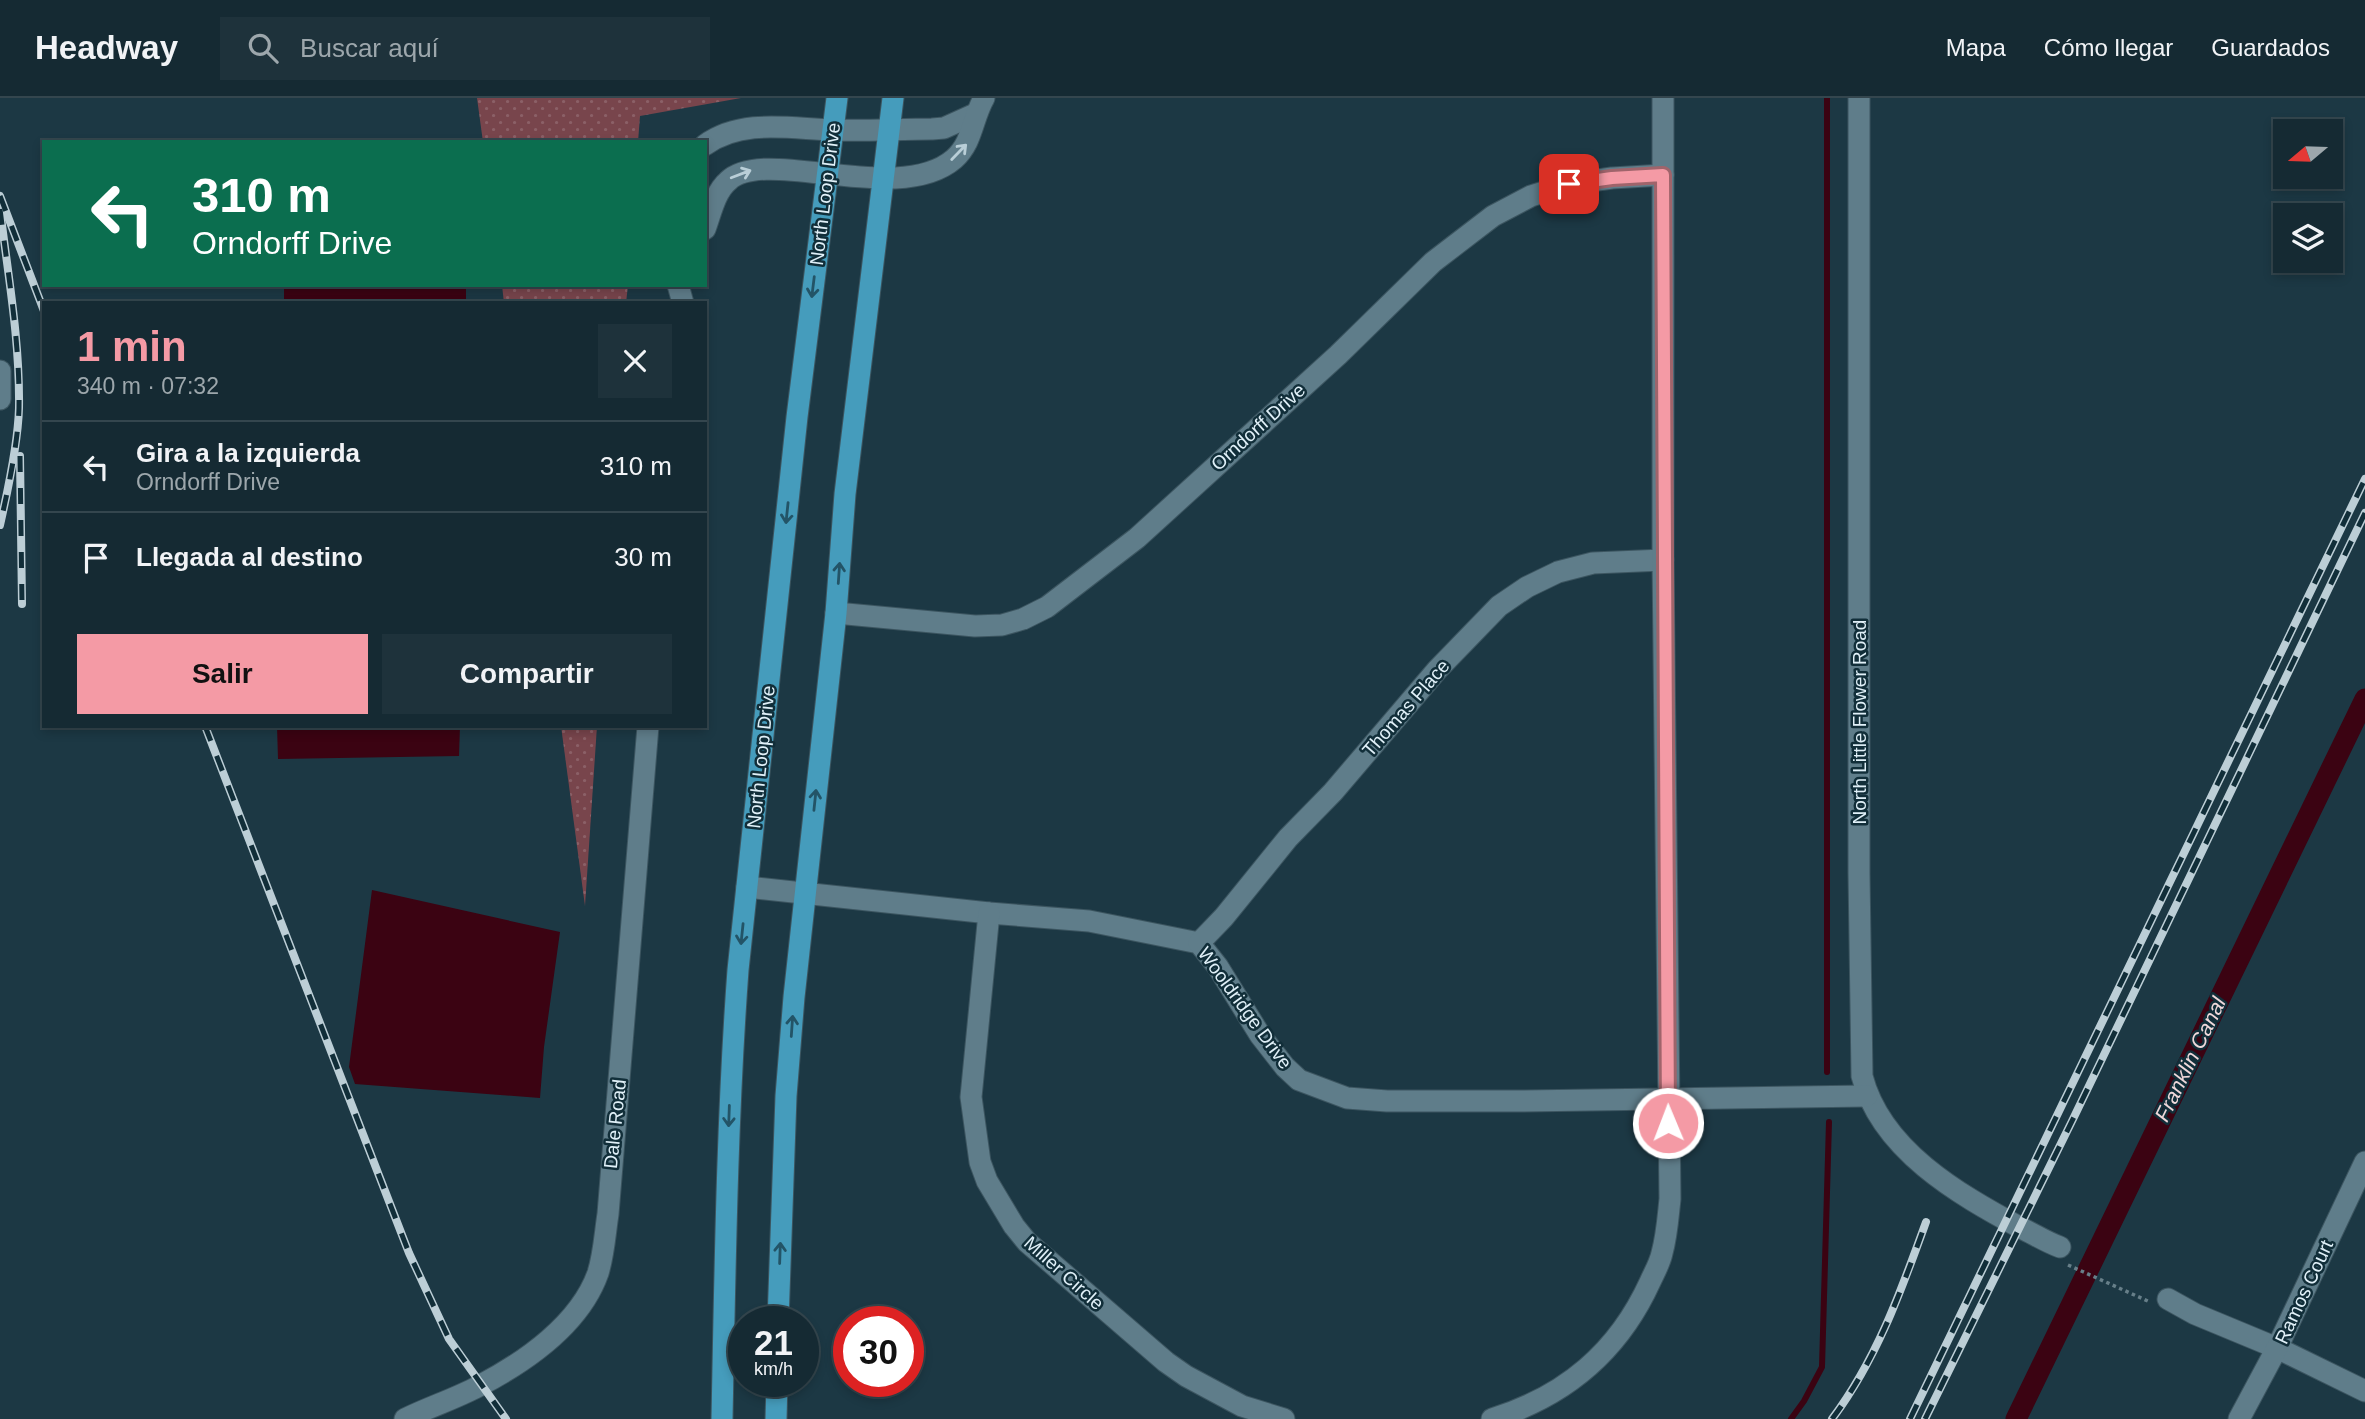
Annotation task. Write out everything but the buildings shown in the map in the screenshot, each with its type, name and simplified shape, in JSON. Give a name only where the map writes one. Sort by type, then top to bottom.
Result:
[{"type":"main road","name":"North Loop Drive","points":[[734,1306],[732,1048],[797,417],[837,98]]},
{"type":"main road","points":[[779,1306],[786,1096],[805,893],[836,613],[845,494],[893,98]]},
{"type":"main road","name":"North Loop Drive","points":[[722,1419],[728,1378]]},
{"type":"main road","points":[[776,1419],[777,1397]]},
{"type":"street","points":[[1492,1419],[1522,1408],[1572,1380],[1607,1350],[1636,1311],[1662,1256],[1667,1232],[1670,1199],[1663,560],[1662,98]]},
{"type":"street","name":"North Little Flower Road","points":[[1859,98],[1862,1076],[1867,1096],[1878,1115],[1908,1152],[1942,1180],[1994,1214],[2060,1247]]},
{"type":"street","points":[[707,144],[721,135],[759,127],[834,130],[944,128],[979,106]]},
{"type":"street","points":[[707,224],[723,185],[746,170],[766,169],[883,179],[938,170],[969,142],[979,106]]},
{"type":"street","name":"Orndorff Drive","points":[[836,613],[975,626],[1002,625],[1023,619],[1047,607],[1137,538],[1338,355],[1433,262],[1493,216],[1531,196],[1569,184],[1663,175]]},
{"type":"street","points":[[0,371],[0,399]]},
{"type":"street","name":"Thomas Place","points":[[1199,943],[1224,917],[1287,838],[1333,792],[1437,670],[1499,606],[1527,587],[1558,572],[1593,563],[1663,560]]},
{"type":"street","name":"Dale Road","points":[[405,1419],[481,1386],[515,1365],[563,1327],[587,1295],[598,1272],[608,1214],[648,728]]},
{"type":"street","name":"Wooldridge Drive","points":[[747,887],[1089,921],[1199,943],[1218,967],[1275,1056],[1299,1080],[1347,1098],[1387,1101],[1522,1101],[1867,1096]]},
{"type":"street","name":"Miller Circle","points":[[989,913],[971,1097],[980,1162],[994,1192],[1014,1226],[1044,1259],[1166,1362],[1242,1406],[1284,1419]]},
{"type":"street","name":"Ramos Court","points":[[2239,1419],[2277,1348],[2365,1163]]},
{"type":"street","points":[[2168,1299],[2195,1314],[2277,1348],[2365,1391]]},
{"type":"path","points":[[2074,1267],[2164,1309],[2168,1299]]},
{"type":"shaded area","points":[[477,98],[741,98],[640,116],[638,140],[483,140]]},
{"type":"shaded area","points":[[284,287],[466,287],[466,301],[284,301]]},
{"type":"shaded area","points":[[502,287],[628,287],[626,301],[504,301]]},
{"type":"shaded area","points":[[277,728],[460,728],[459,756],[278,759]]},
{"type":"shaded area","points":[[561,728],[597,728],[585,906]]},
{"type":"shaded area","points":[[372,890],[560,932],[544,1047],[540,1098],[355,1084],[349,1067]]},
{"type":"waterway","points":[[1827,98],[1827,1072]]},
{"type":"waterway","name":"Franklin Canal","points":[[2016,1419],[2365,699]]},
{"type":"waterway","points":[[1791,1419],[1822,1367],[1829,1122]]},
{"type":"railway","points":[[0,196],[42,306]]},
{"type":"railway","points":[[0,209],[16,333],[19,383],[15,451],[0,525]]},
{"type":"railway","points":[[20,456],[22,604]]},
{"type":"railway","points":[[1910,1419],[2365,479]]},
{"type":"railway","points":[[1925,1419],[2365,513]]},
{"type":"railway","points":[[206,728],[409,1253],[449,1339],[506,1419]]},
{"type":"railway","points":[[1832,1419],[1875,1348],[1926,1222]]},
{"type":"route","points":[[1569,184],[1663,175],[1668,1123]]}]
